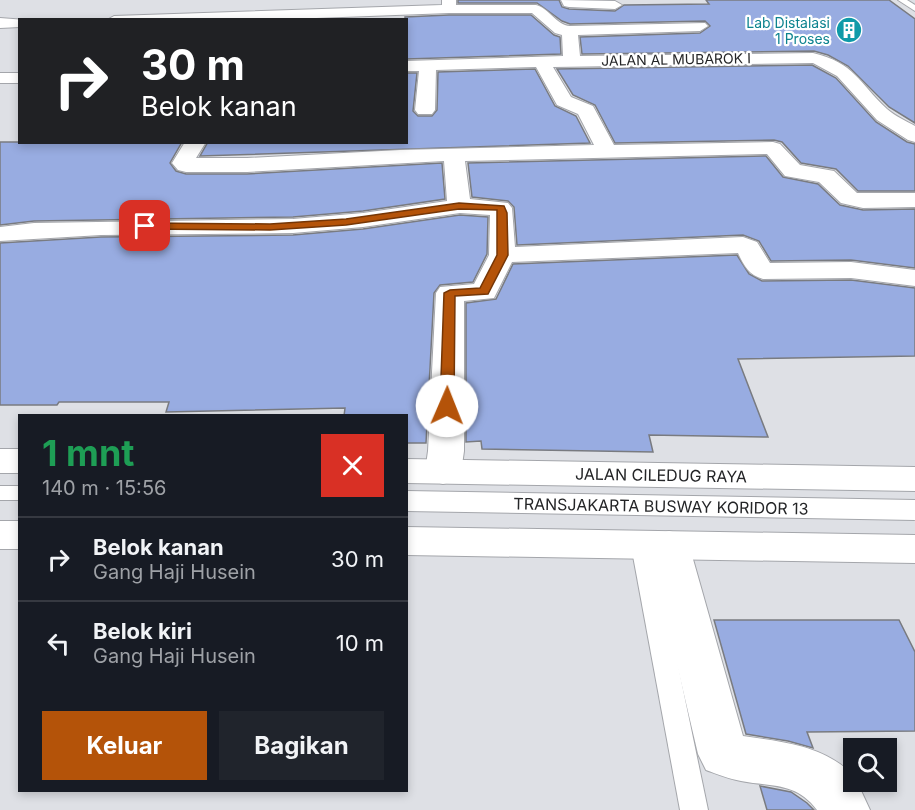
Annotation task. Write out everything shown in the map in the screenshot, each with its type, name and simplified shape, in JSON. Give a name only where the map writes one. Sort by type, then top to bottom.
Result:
[{"type":"street","points":[[162,18],[175,0]]},
{"type":"street","points":[[568,0],[569,3],[577,5],[615,5]]},
{"type":"street","points":[[162,18],[449,5],[536,9],[560,30],[570,31],[700,26]]},
{"type":"street","points":[[0,23],[18,22]]},
{"type":"street","points":[[570,31],[572,61]]},
{"type":"street","name":"JALAN AL MUBAROK I","points":[[408,66],[813,58],[829,61],[838,66],[881,114],[915,135]]},
{"type":"street","points":[[542,62],[564,101],[586,110],[607,151]]},
{"type":"street","points":[[424,110],[428,66]]},
{"type":"street","points":[[0,78],[18,78]]},
{"type":"street","points":[[195,144],[183,163],[186,165],[247,165],[454,155],[771,148],[793,171],[826,176],[849,198],[864,201],[915,200]]},
{"type":"street","points":[[454,155],[459,206]]},
{"type":"street","points":[[0,234],[145,226],[270,227],[346,222],[459,206],[500,208],[502,255],[484,292],[450,293],[446,451],[425,471],[445,541]]},
{"type":"street","points":[[502,255],[743,245],[748,247],[756,264],[763,271],[851,270],[915,279]]},
{"type":"street","points":[[0,461],[18,461]]},
{"type":"street","name":"JALAN CILEDUG RAYA","points":[[425,471],[915,479]]},
{"type":"street","points":[[0,535],[18,535]]},
{"type":"street","points":[[408,541],[915,549]]},
{"type":"street","points":[[656,545],[723,754],[738,759],[805,768],[822,778],[840,798],[844,810]]},
{"type":"lane","points":[[902,0],[915,9]]},
{"type":"lane","points":[[0,493],[18,493]]},
{"type":"lane","name":"TRANSJAKARTA BUSWAY KORIDOR 13","points":[[408,501],[915,510]]},
{"type":"lane","points":[[656,545],[694,810]]},
{"type":"building","points":[[458,0],[559,0],[562,7],[569,9],[615,11],[624,5],[709,4],[706,0],[889,0],[915,19],[915,123],[889,107],[848,66],[828,55],[814,51],[582,54],[580,37],[700,33],[710,26],[705,21],[570,24],[537,3],[458,3]]},
{"type":"building","points":[[531,15],[554,35],[560,37],[561,54],[408,59],[408,18],[405,17]]},
{"type":"building","points":[[812,65],[836,78],[876,122],[907,142],[915,144],[915,191],[858,191],[836,169],[801,163],[782,142],[774,140],[615,143],[595,105],[573,95],[557,69]]},
{"type":"building","points":[[535,69],[555,106],[576,116],[590,143],[200,156],[207,144],[408,144],[408,73],[417,73],[413,111],[418,116],[432,116],[437,110],[438,72]]},
{"type":"building","points":[[0,142],[18,142],[18,144],[181,144],[170,163],[176,171],[186,174],[247,174],[442,163],[445,199],[363,211],[293,217],[34,221],[0,225]]},
{"type":"building","points":[[766,156],[783,177],[818,184],[840,205],[863,210],[915,209],[915,268],[851,260],[771,261],[759,241],[743,235],[517,245],[514,207],[508,201],[472,197],[468,163]]},
{"type":"building","points":[[460,215],[488,217],[487,254],[473,282],[440,285],[434,293],[426,443],[408,443],[408,414],[344,414],[345,408],[166,412],[169,402],[59,402],[57,405],[0,405],[0,243],[101,237],[293,235],[363,229]]},
{"type":"building","points":[[737,255],[749,274],[762,281],[851,280],[915,288],[915,356],[738,359],[768,437],[649,435],[653,452],[482,449],[481,441],[466,442],[466,303],[496,299],[513,264]]},
{"type":"building","points":[[714,620],[899,620],[915,652],[915,731],[807,732],[813,748],[746,734]]},
{"type":"building","points":[[760,786],[791,792],[814,810],[767,810]]},
{"type":"place","name":"Lab Distalasi 1 Proses","points":[[849,30]]},
{"type":"route","points":[[145,226],[270,227],[346,222],[459,206],[500,208],[502,255],[484,292],[450,293],[447,406]]}]
